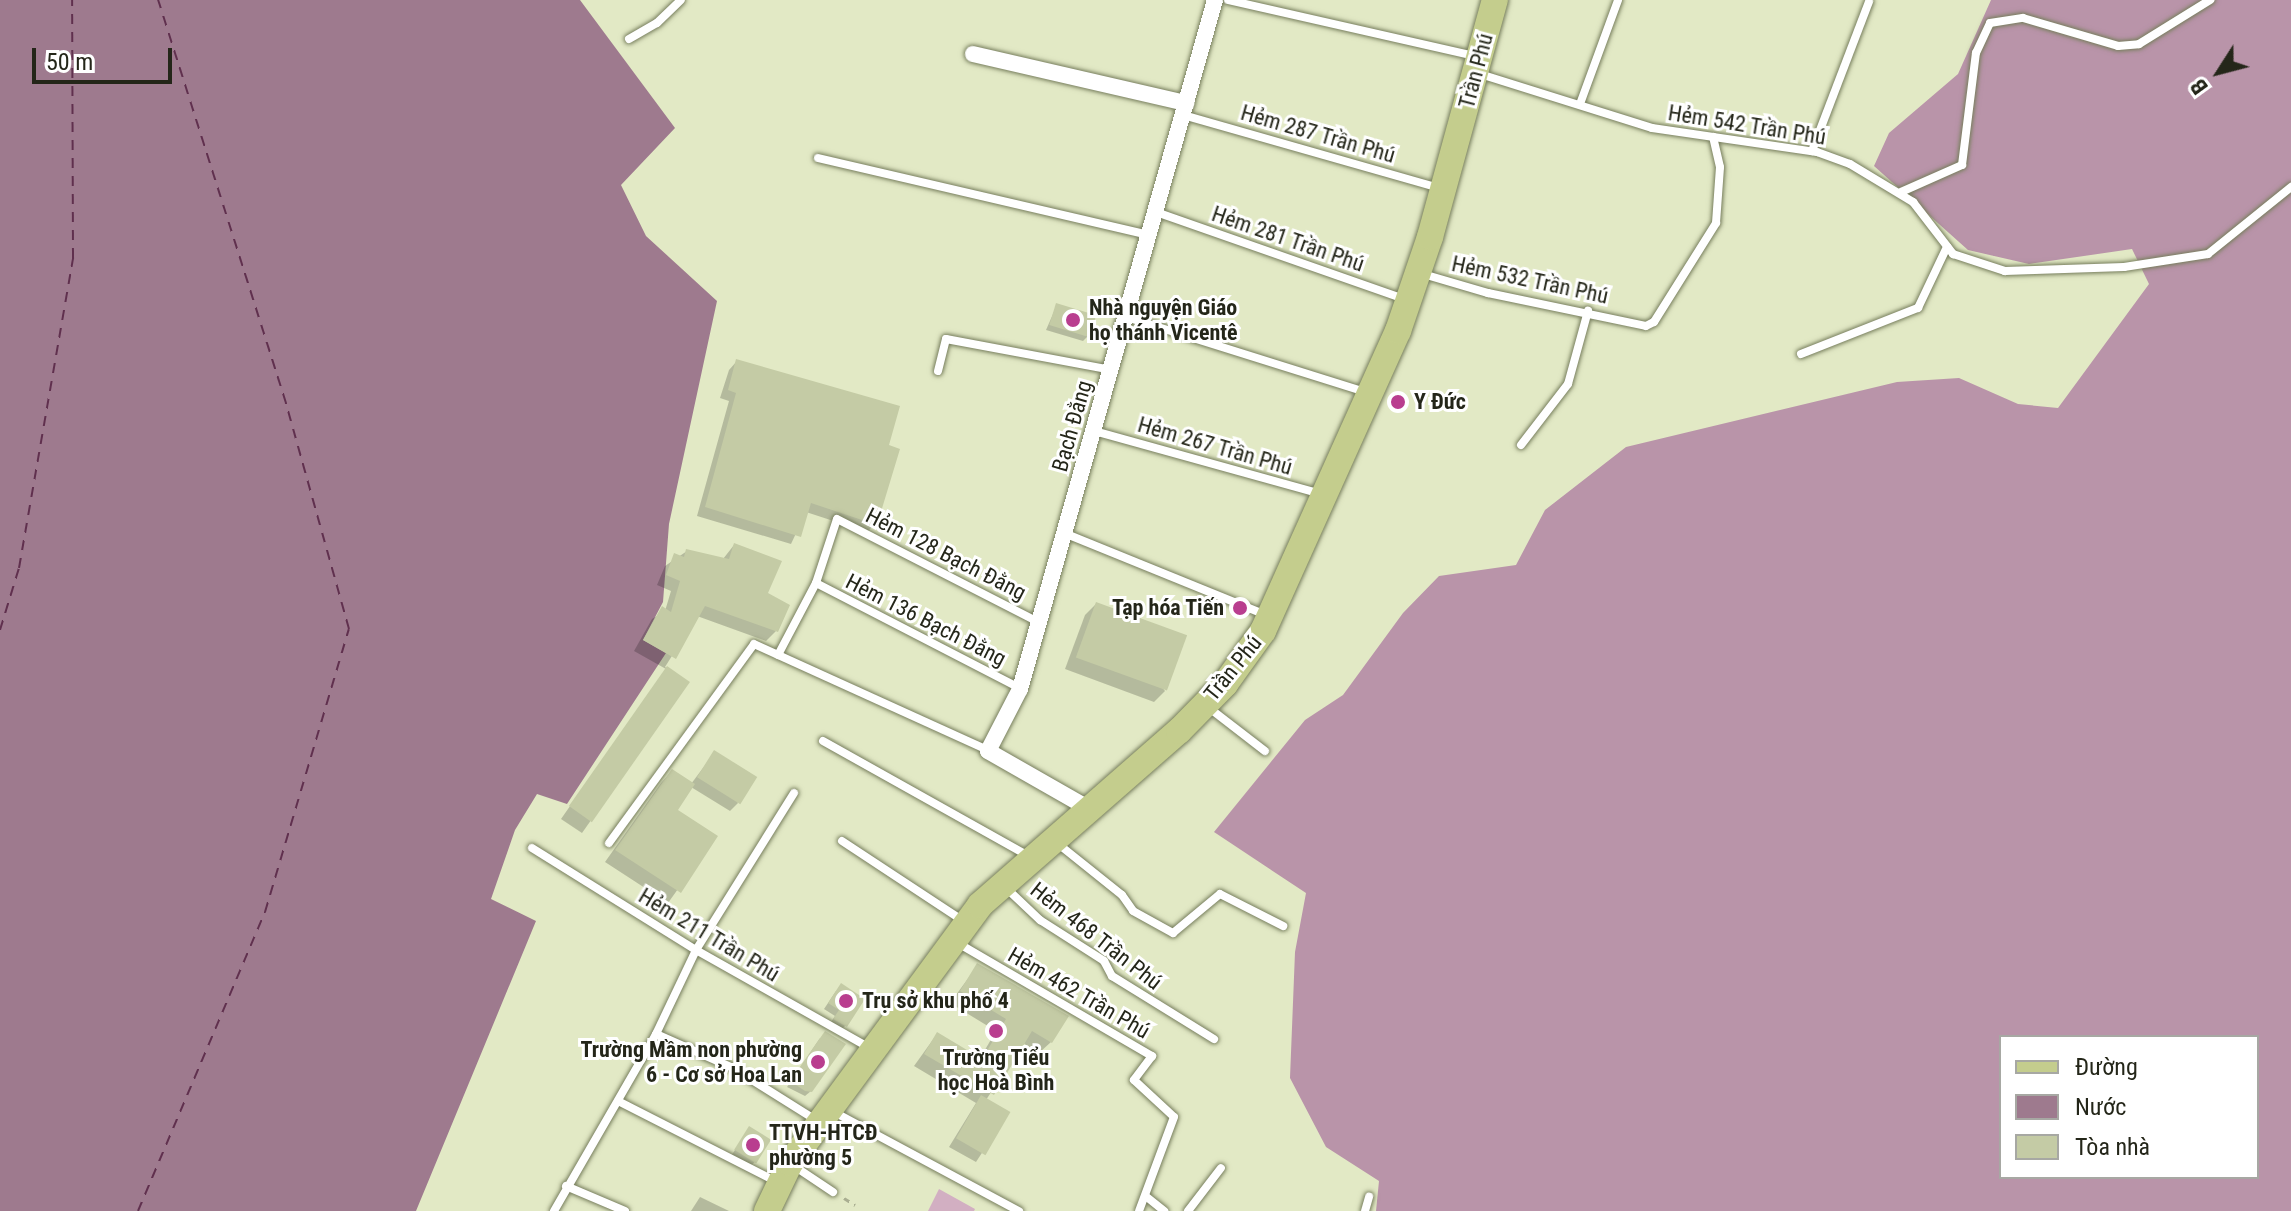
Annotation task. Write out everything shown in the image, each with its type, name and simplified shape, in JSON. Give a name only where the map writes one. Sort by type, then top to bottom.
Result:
[{"type":"main road","name":"Trần Phú","points":[[767,1211],[784,1173],[871,1048],[959,930],[1030,856],[1053,840],[1225,684],[1270,617],[1371,393],[1408,301],[1444,189],[1495,0]]},
{"type":"street","name":"Bạch Đằng","points":[[988,751],[1020,689],[1215,0]]},
{"type":"street","points":[[973,54],[1184,109]]},
{"type":"street","points":[[988,751],[1086,807]]},
{"type":"lane","points":[[629,39],[657,23],[681,0]]},
{"type":"lane","name":"Hẻm 542 Trần Phú","points":[[1228,0],[1478,65],[1652,128],[1812,151],[1850,164],[1901,192],[1947,247],[1986,267],[2030,273],[2208,254],[2291,187]]},
{"type":"lane","points":[[1580,104],[1618,0]]},
{"type":"lane","points":[[1901,192],[1962,165],[1976,53],[1990,23],[2001,18],[2031,20],[2118,46],[2139,44],[2210,0]]},
{"type":"lane","points":[[1812,151],[1869,2]]},
{"type":"lane","name":"Hẻm 287 Trần Phú","points":[[1184,109],[1444,189]]},
{"type":"lane","name":"Hẻm 532 Trần Phú","points":[[1418,272],[1488,293],[1634,322],[1654,322],[1716,223],[1720,167],[1713,137]]},
{"type":"lane","points":[[818,158],[1149,235]]},
{"type":"lane","name":"Hẻm 281 Trần Phú","points":[[1156,212],[1408,301]]},
{"type":"lane","points":[[1801,354],[1918,308],[1947,247]]},
{"type":"lane","points":[[1521,445],[1568,384],[1588,311]]},
{"type":"lane","points":[[1126,317],[1371,393]]},
{"type":"lane","points":[[938,371],[946,339],[1111,370]]},
{"type":"lane","name":"Hẻm 267 Trần Phú","points":[[1094,431],[1326,496]]},
{"type":"lane","name":"Hẻm 128 Bạch Đằng","points":[[816,583],[837,519],[1039,622]]},
{"type":"lane","points":[[1064,533],[1270,617]]},
{"type":"lane","points":[[778,655],[816,583]]},
{"type":"lane","name":"Hẻm 136 Bạch Đằng","points":[[816,583],[1020,689]]},
{"type":"lane","points":[[609,843],[754,644],[988,751]]},
{"type":"lane","points":[[1205,704],[1265,751]]},
{"type":"lane","points":[[823,741],[1030,856]]},
{"type":"lane","points":[[554,1211],[656,1034],[696,950],[794,793]]},
{"type":"lane","points":[[1053,840],[1122,895],[1133,911],[1173,933],[1220,894],[1283,926]]},
{"type":"lane","points":[[842,841],[959,930]]},
{"type":"lane","name":"Hẻm 211 Trần Phú","points":[[532,848],[696,950],[871,1048]]},
{"type":"lane","name":"Hẻm 468 Trần Phú","points":[[1001,883],[1040,920],[1104,961],[1112,976],[1214,1039]]},
{"type":"lane","name":"Hẻm 462 Trần Phú","points":[[959,930],[1152,1056],[1134,1080],[1174,1117],[1148,1198],[1139,1211]]},
{"type":"lane","points":[[656,1034],[733,1068],[1019,1211]]},
{"type":"lane","points":[[618,1101],[833,1192]]},
{"type":"lane","points":[[1188,1211],[1221,1168]]},
{"type":"lane","points":[[566,1186],[625,1211]]},
{"type":"lane","points":[[1365,1211],[1369,1197]]},
{"type":"lane","points":[[1148,1198],[1164,1211]]},
{"type":"shaded area","points":[[1991,0],[2291,0],[2291,1211],[1376,1211],[1379,1181],[1326,1147],[1290,1078],[1295,952],[1306,893],[1214,832],[1305,720],[1343,695],[1403,613],[1439,576],[1516,565],[1545,510],[1626,447],[1897,382],[1959,378],[2018,404],[2058,408],[2149,284],[2132,249],[2029,264],[1968,250],[1874,166],[1889,133],[1958,74]]},
{"type":"shaded area","points":[[939,1189],[975,1209],[974,1211],[928,1211]]},
{"type":"water","points":[[0,0],[580,0],[675,128],[621,185],[646,236],[717,301],[669,524],[663,602],[643,640],[666,653],[567,804],[537,794],[515,830],[491,899],[536,921],[416,1211],[0,1211]]},
{"type":"building","name":"Nhà nguyện Giáo họ thánh Vicentê","points":[[1056,303],[1096,315],[1089,337],[1049,325]]},
{"type":"building","points":[[736,359],[900,406],[889,445],[900,449],[877,525],[811,503],[801,537],[705,507],[736,393],[728,390]]},
{"type":"building","points":[[734,543],[782,561],[768,593],[790,605],[778,632],[705,606],[676,659],[643,640],[662,606],[671,612],[680,581],[666,575],[674,553],[684,557],[686,549],[729,559]]},
{"type":"building","points":[[1096,602],[1187,635],[1167,691],[1076,657]]},
{"type":"building","points":[[667,666],[690,682],[592,822],[569,806]]},
{"type":"building","points":[[714,750],[757,777],[740,804],[697,777]]},
{"type":"building","points":[[672,769],[695,784],[678,810],[718,836],[681,893],[615,850]]},
{"type":"building","points":[[977,963],[1069,1016],[1052,1043],[1032,1031],[994,1095],[924,1054],[937,1032],[982,1059],[1006,1019],[960,991]]},
{"type":"building","name":"Trụ sở khu phố 4","points":[[841,983],[865,999],[847,1027],[833,1019],[839,1010],[828,1003]]},
{"type":"building","name":"Trường Mầm non phường 6 - Cơ sở Hoa Lan","points":[[825,1031],[846,1044],[812,1092],[805,1091],[790,1081]]},
{"type":"building","points":[[981,1095],[1010,1112],[985,1155],[956,1138]]},
{"type":"building","name":"TTVH-HTCĐ phường 5","points":[[749,1126],[771,1140],[756,1164],[734,1150]]},
{"type":"ferry route","points":[[0,630],[19,568],[73,258],[72,0]]},
{"type":"ferry route","points":[[138,1211],[265,912],[349,629],[286,403],[158,0]]},
{"type":"place","name":"Nhà nguyện Giáo họ thánh Vicentê","points":[[1073,320]]},
{"type":"place","name":"Y Đức","points":[[1398,402]]},
{"type":"place","name":"Tạp hóa Tiến","points":[[1240,608]]},
{"type":"place","name":"Trụ sở khu phố 4","points":[[846,1001]]},
{"type":"place","name":"Trường Tiểu học Hoà Bình","points":[[996,1031]]},
{"type":"place","name":"Trường Mầm non phường 6 - Cơ sở Hoa Lan","points":[[818,1062]]},
{"type":"place","name":"TTVH-HTCĐ phường 5","points":[[753,1145]]}]
